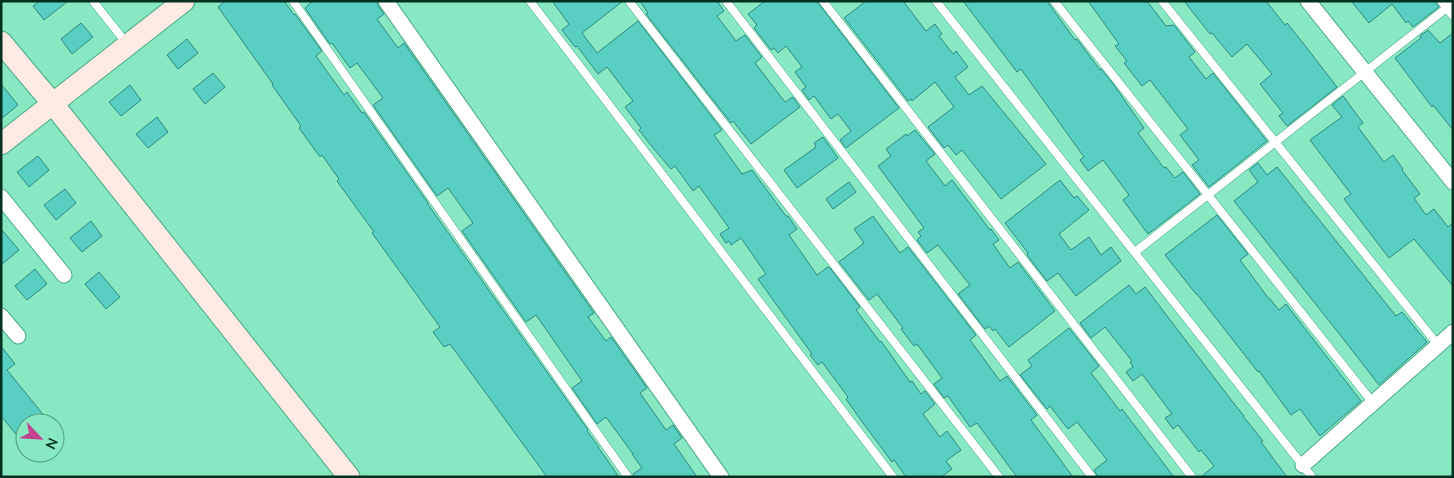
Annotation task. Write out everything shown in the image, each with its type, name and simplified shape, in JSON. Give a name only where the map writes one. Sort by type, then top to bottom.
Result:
[{"type":"street","points":[[1,144],[184,1]]},
{"type":"street","points":[[386,1],[721,477]]},
{"type":"street","points":[[1308,1],[1453,182]]},
{"type":"street","points":[[1,42],[349,477]]},
{"type":"street","points":[[1,197],[64,276]]},
{"type":"street","points":[[1,316],[18,336]]},
{"type":"street","points":[[1308,471],[1373,403],[1453,332]]},
{"type":"lane","points":[[93,1],[128,45]]},
{"type":"lane","points":[[293,1],[628,477]]},
{"type":"lane","points":[[530,1],[893,477]]},
{"type":"lane","points":[[629,1],[998,477]]},
{"type":"lane","points":[[726,1],[1092,477]]},
{"type":"lane","points":[[823,1],[1192,477]]},
{"type":"lane","points":[[936,1],[1308,471]]},
{"type":"lane","points":[[1054,1],[1373,403]]},
{"type":"lane","points":[[1162,1],[1438,344]]},
{"type":"lane","points":[[1441,1],[1450,6],[1453,16]]},
{"type":"lane","points":[[1136,252],[1450,6]]},
{"type":"building","points":[[39,1],[68,1],[44,20],[33,6]]},
{"type":"building","points":[[225,1],[284,1],[295,14],[322,51],[316,56],[344,95],[347,92],[362,113],[364,112],[588,430],[619,477],[547,477],[450,344],[444,347],[433,332],[440,327],[372,233],[374,232],[337,181],[339,179],[322,155],[320,157],[299,128],[301,126],[273,84],[218,7]]},
{"type":"building","points":[[313,1],[377,1],[384,14],[377,19],[398,48],[404,43],[594,313],[588,317],[606,341],[611,337],[647,388],[640,393],[666,430],[673,425],[682,438],[674,444],[697,477],[634,477],[633,474],[642,468],[633,454],[606,417],[597,424],[572,388],[582,381],[536,315],[526,322],[462,231],[473,223],[448,188],[437,196],[373,105],[383,98],[357,63],[350,68],[332,43],[330,44],[305,8]]},
{"type":"building","points":[[552,1],[623,1],[582,33],[597,53],[638,21],[722,130],[714,135],[742,174],[752,170],[786,216],[788,216],[797,229],[789,235],[817,275],[828,267],[830,268],[860,307],[856,310],[910,382],[912,381],[921,394],[925,391],[935,404],[923,414],[940,437],[947,431],[961,450],[946,461],[952,469],[941,477],[906,477],[894,460],[892,462],[846,399],[848,397],[822,362],[818,365],[810,355],[812,354],[758,279],[766,274],[741,238],[731,245],[729,241],[726,243],[720,234],[729,228],[699,186],[693,191],[675,166],[671,169],[654,149],[639,130],[641,128],[625,107],[633,101],[607,67],[598,74],[577,46],[575,47],[562,30],[569,24]]},
{"type":"building","points":[[640,1],[717,1],[724,11],[717,16],[736,41],[745,35],[762,57],[755,63],[785,102],[793,97],[800,107],[751,144],[733,121],[731,123],[646,14],[648,13]]},
{"type":"building","points":[[765,1],[817,1],[899,108],[846,148],[840,140],[851,131],[838,114],[831,119],[814,96],[809,100],[802,90],[806,87],[795,72],[802,67],[786,46],[778,53],[774,48],[771,50],[754,28],[757,25],[748,14]]},
{"type":"building","points":[[866,1],[903,1],[926,31],[935,24],[942,34],[939,36],[953,54],[956,51],[968,67],[955,77],[969,95],[982,86],[1046,164],[1001,199],[962,150],[956,155],[948,145],[944,148],[928,127],[954,107],[935,82],[912,101],[911,99],[908,101],[844,18]]},
{"type":"building","points":[[963,1],[1047,1],[1075,40],[1077,39],[1100,70],[1111,81],[1144,128],[1138,133],[1164,168],[1166,167],[1175,178],[1183,172],[1200,194],[1148,234],[1123,200],[1129,195],[1103,160],[1088,171],[1080,160],[1084,157],[1021,69],[1017,72]]},
{"type":"building","points":[[1088,1],[1147,1],[1166,26],[1174,25],[1195,52],[1189,57],[1206,79],[1213,73],[1267,141],[1209,187],[1192,165],[1199,160],[1180,135],[1188,129],[1150,80],[1142,86],[1124,63],[1127,61],[1115,46],[1119,44]]},
{"type":"building","points":[[1184,1],[1266,1],[1285,25],[1287,23],[1337,87],[1287,126],[1279,116],[1283,113],[1260,84],[1272,74],[1247,44],[1232,57],[1212,33],[1210,34]]},
{"type":"building","points":[[1351,1],[1435,1],[1439,7],[1413,27],[1408,21],[1406,23],[1392,4],[1369,23]]},
{"type":"building","points":[[81,23],[93,37],[72,54],[61,39]]},
{"type":"building","points":[[1428,30],[1440,43],[1453,33],[1453,130],[1433,105],[1432,107],[1395,58],[1421,38],[1420,36]]},
{"type":"building","points":[[187,39],[198,53],[178,69],[167,55]]},
{"type":"building","points":[[213,73],[225,87],[205,104],[193,89]]},
{"type":"building","points":[[1,84],[18,105],[1,119]]},
{"type":"building","points":[[130,85],[141,100],[121,116],[109,102]]},
{"type":"building","points":[[1343,96],[1363,123],[1358,127],[1384,162],[1393,155],[1403,169],[1420,194],[1414,198],[1426,215],[1434,209],[1448,227],[1453,223],[1453,286],[1414,239],[1389,258],[1344,199],[1351,194],[1310,140],[1342,117],[1332,105]]},
{"type":"building","points":[[157,117],[168,132],[148,148],[136,134]]},
{"type":"building","points":[[915,130],[935,154],[926,161],[945,186],[952,180],[999,240],[993,244],[1010,268],[1018,262],[1055,311],[1009,347],[995,329],[993,331],[989,326],[985,329],[958,294],[970,285],[938,245],[927,253],[917,240],[921,236],[918,232],[924,228],[878,166],[891,156],[886,149],[906,134],[907,136]]},
{"type":"building","points":[[823,137],[838,158],[797,188],[784,170],[816,147],[814,143]]},
{"type":"building","points":[[38,156],[49,170],[29,187],[17,172]]},
{"type":"building","points":[[1258,163],[1267,175],[1277,167],[1396,316],[1402,312],[1427,342],[1379,385],[1234,201],[1258,182],[1249,170]]},
{"type":"building","points":[[1060,180],[1074,198],[1077,196],[1089,210],[1059,234],[1071,250],[1089,237],[1101,255],[1111,247],[1121,261],[1076,296],[1058,273],[1047,281],[1005,223]]},
{"type":"building","points":[[849,182],[856,192],[833,209],[826,199]]},
{"type":"building","points":[[65,189],[76,203],[56,220],[44,205]]},
{"type":"building","points":[[1217,215],[1248,254],[1240,260],[1269,299],[1279,310],[1286,304],[1361,401],[1320,436],[1300,409],[1291,415],[1259,371],[1165,255]]},
{"type":"building","points":[[873,216],[900,253],[908,247],[976,335],[970,340],[1000,381],[1007,376],[1037,415],[1031,420],[1073,477],[1017,477],[977,423],[970,427],[948,396],[944,398],[934,384],[942,378],[917,344],[914,346],[877,294],[869,300],[839,262],[864,243],[854,229]]},
{"type":"building","points":[[91,221],[102,236],[82,252],[70,238]]},
{"type":"building","points":[[1,229],[19,250],[1,265]]},
{"type":"building","points":[[35,269],[47,284],[27,300],[15,286]]},
{"type":"building","points":[[99,272],[120,297],[106,309],[85,284]]},
{"type":"building","points":[[1129,285],[1136,294],[1145,287],[1263,441],[1261,442],[1287,477],[1201,477],[1214,466],[1201,450],[1199,452],[1178,425],[1173,429],[1165,418],[1172,414],[1142,374],[1133,381],[1126,372],[1133,367],[1130,362],[1132,361],[1105,327],[1091,338],[1080,323]]},
{"type":"building","points":[[1069,328],[1099,366],[1091,373],[1120,411],[1122,409],[1174,477],[1098,477],[1094,470],[1107,460],[1077,422],[1068,429],[1050,406],[1047,409],[1020,375],[1032,366],[1028,360]]},
{"type":"building","points":[[1,346],[15,364],[7,370],[42,413],[15,413],[15,433],[1,416]]}]
